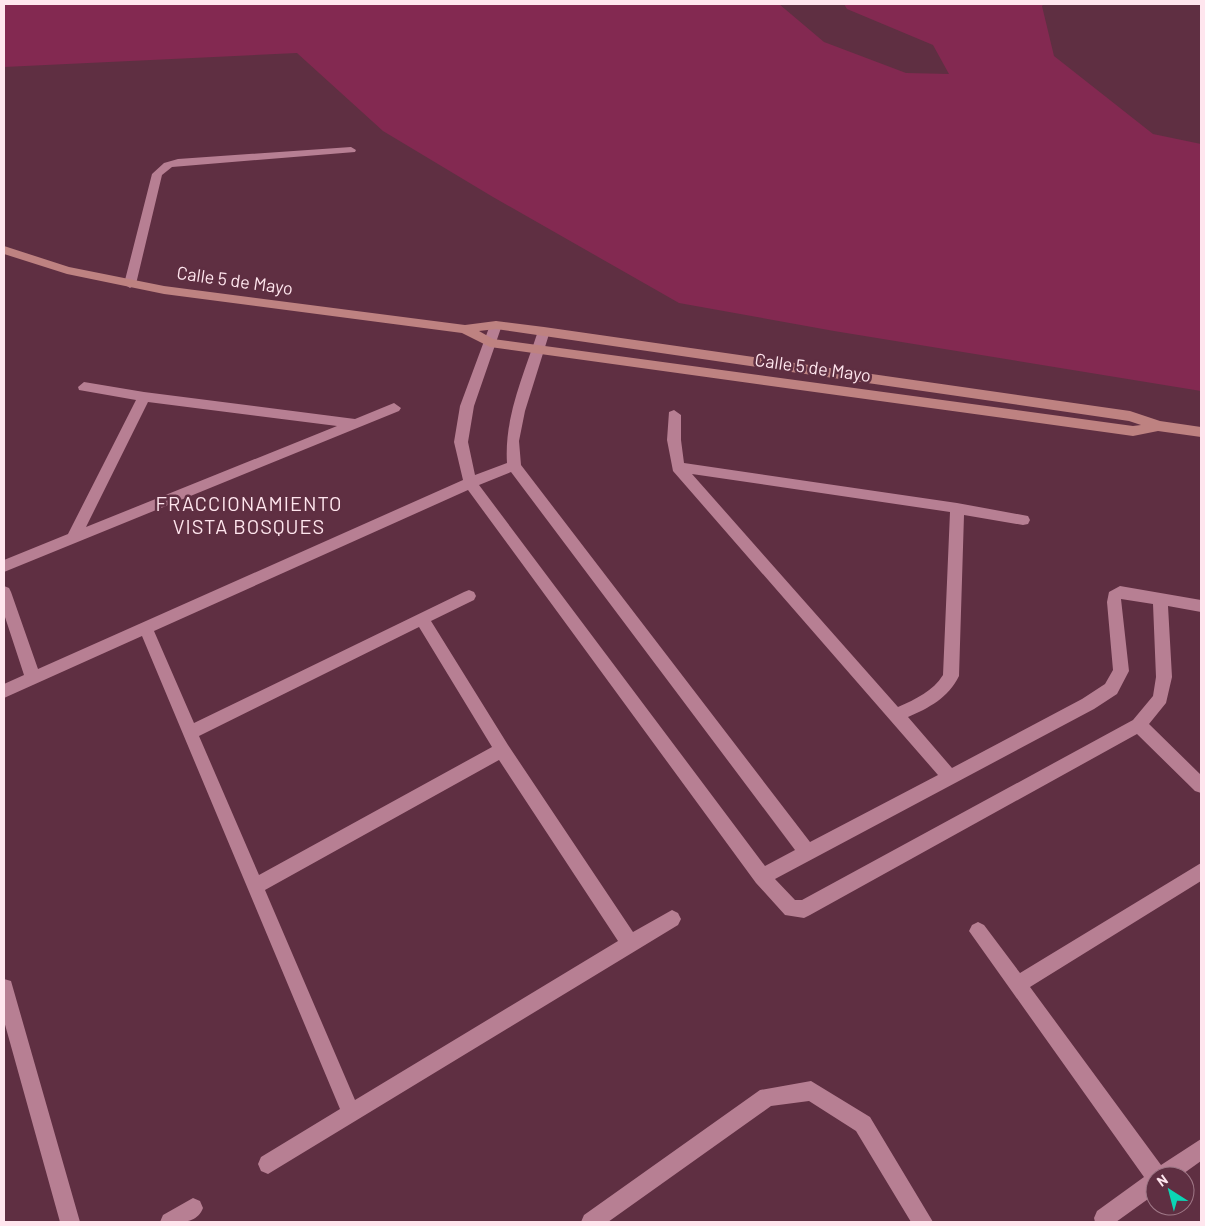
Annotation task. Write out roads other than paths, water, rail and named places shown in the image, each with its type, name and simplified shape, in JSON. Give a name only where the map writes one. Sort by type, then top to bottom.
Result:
[{"type":"street","points":[[130,284],[157,174],[163,168],[178,162],[351,150]]},
{"type":"street","name":"Calle 5 de Mayo","points":[[4,250],[42,264],[130,284],[218,298],[465,329],[496,325],[544,331],[1130,416],[1159,426],[1201,432]]},
{"type":"street","points":[[496,325],[467,406],[462,442],[470,483],[762,877],[791,909],[804,909],[1140,725],[1160,698],[1164,677],[1160,600]]},
{"type":"street","name":"Calle 5 de Mayo","points":[[465,329],[490,343],[539,348],[1124,430],[1134,431],[1159,426]]},
{"type":"street","points":[[544,331],[518,410],[512,441],[514,466],[808,853]]},
{"type":"street","points":[[84,386],[144,397],[356,423]]},
{"type":"street","points":[[73,538],[144,397]]},
{"type":"street","points":[[4,566],[394,408]]},
{"type":"street","points":[[674,415],[674,440],[678,467],[949,776]]},
{"type":"street","points":[[4,691],[470,483],[514,466]]},
{"type":"street","points":[[678,467],[957,508],[1023,520]]},
{"type":"street","points":[[896,715],[930,700],[944,689],[951,676],[957,508]]},
{"type":"street","points":[[4,592],[33,678]]},
{"type":"street","points":[[762,877],[949,776],[1088,704],[1111,689],[1121,671],[1114,596],[1120,592],[1201,606]]},
{"type":"street","points":[[191,732],[469,596]]},
{"type":"street","points":[[422,619],[502,750],[630,943]]},
{"type":"street","points":[[146,629],[351,1114]]},
{"type":"street","points":[[1140,725],[1201,786]]},
{"type":"street","points":[[255,886],[502,750]]},
{"type":"street","points":[[1017,985],[1201,871]]},
{"type":"street","points":[[268,1164],[672,919]]},
{"type":"street","points":[[978,931],[1149,1166]]},
{"type":"street","points":[[4,988],[70,1222]]},
{"type":"street","points":[[591,1222],[767,1097],[811,1091],[863,1124],[922,1222]]},
{"type":"street","points":[[1177,1166],[1201,1148]]},
{"type":"street","points":[[1104,1218],[1145,1189]]},
{"type":"street","points":[[170,1222],[193,1208]]},
{"type":"district","name":"FRACCIONAMIENTO VISTA BOSQUES","points":[[249,514]]}]
